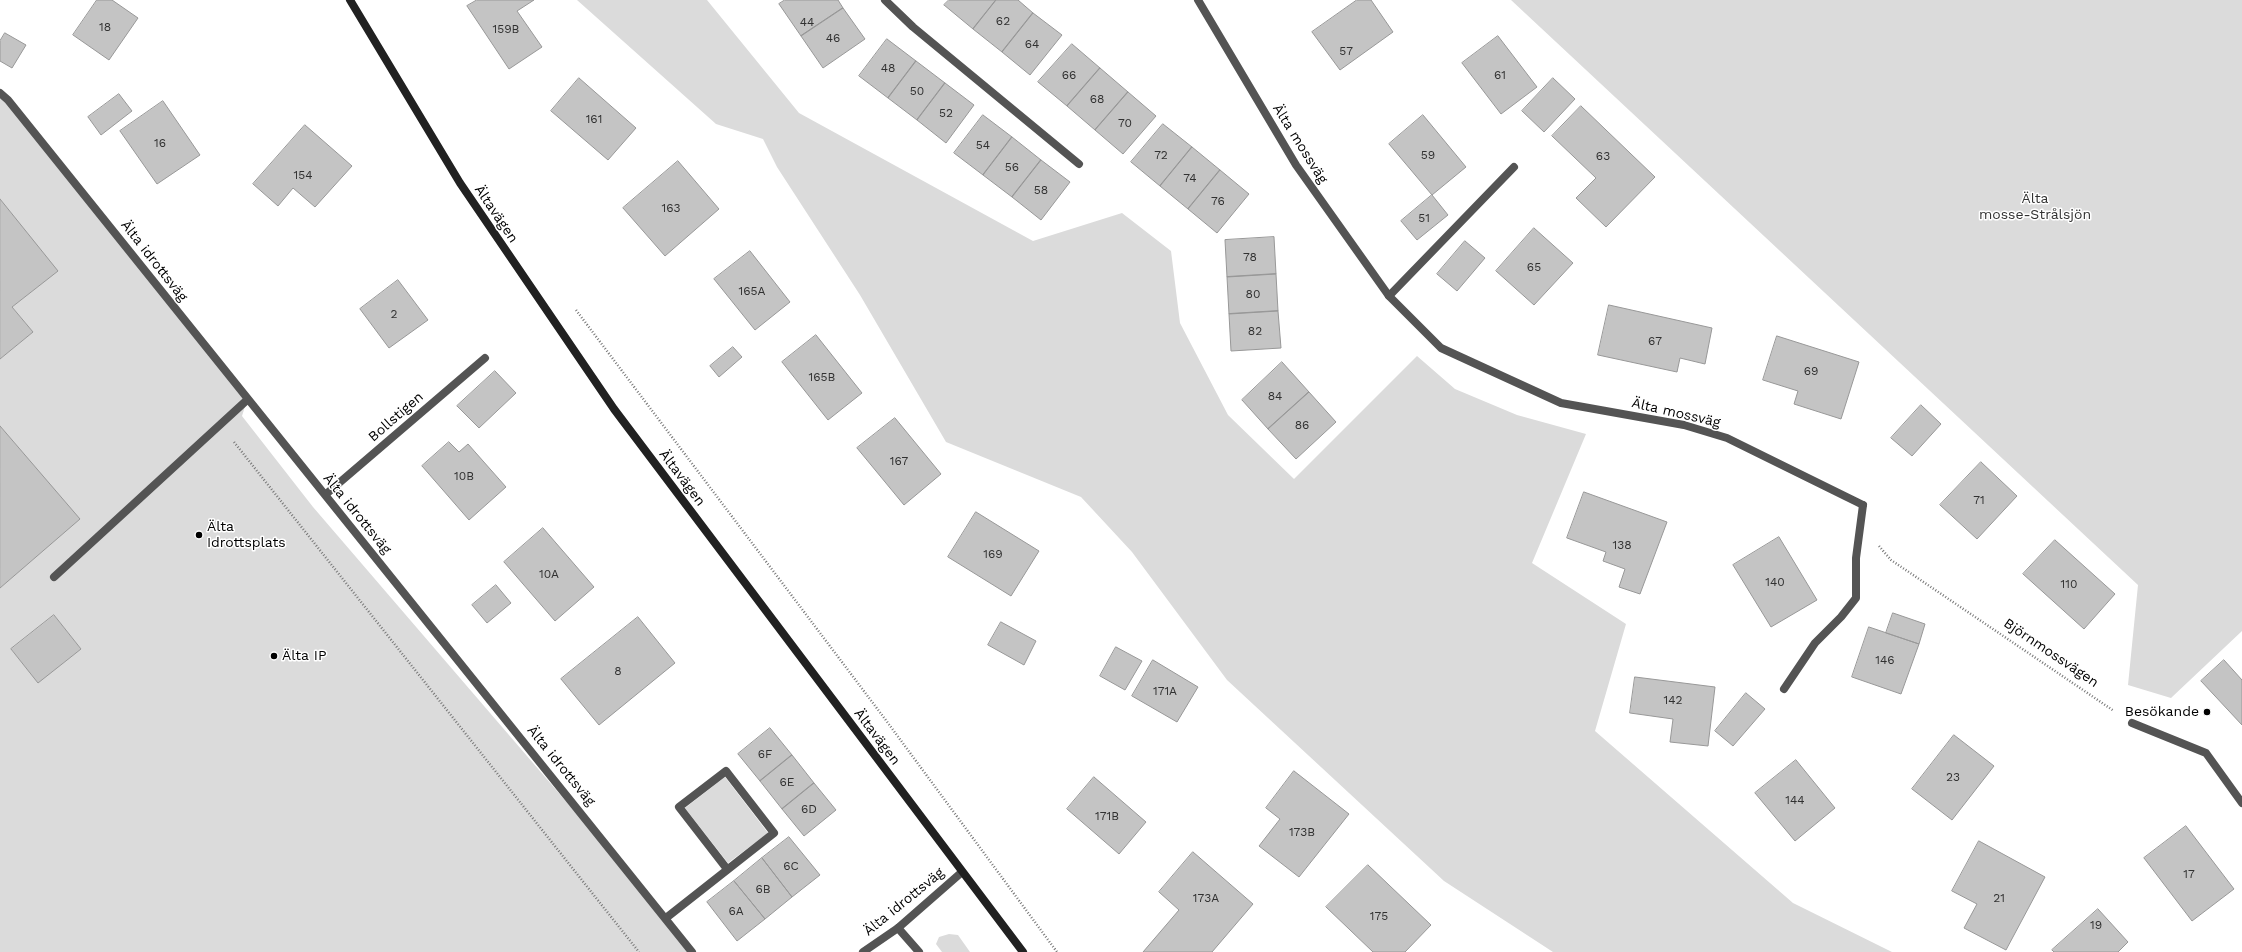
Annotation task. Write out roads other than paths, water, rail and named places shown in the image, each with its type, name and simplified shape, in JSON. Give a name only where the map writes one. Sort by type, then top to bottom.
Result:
[{"type":"main road","name":"Ältavägen","points":[[350,0],[460,183],[614,409],[1023,952]]},
{"type":"street","points":[[885,0],[894,2],[913,26],[1079,164]]},
{"type":"street","name":"Älta mossväg","points":[[1198,0],[1296,166],[1389,296],[1441,348],[1561,403],[1684,425],[1727,438],[1862,505],[1856,558],[1856,598],[1841,617],[1815,643],[1784,689]]},
{"type":"street","name":"Älta idrottsväg","points":[[0,93],[8,100],[73,180],[692,952]]},
{"type":"street","points":[[1389,296],[1514,167]]},
{"type":"street","name":"Bollstigen","points":[[325,495],[485,358]]},
{"type":"street","points":[[54,577],[248,400]]},
{"type":"street","points":[[2132,723],[2206,753],[2242,803]]},
{"type":"street","points":[[666,918],[774,833],[726,771],[679,807],[727,869]]},
{"type":"street","name":"Älta idrottsväg","points":[[863,952],[898,928],[962,872]]},
{"type":"street","points":[[898,928],[919,952]]},
{"type":"place","name":"Älta Idrottsplats","points":[[199,535]]},
{"type":"place","name":"Älta IP","points":[[274,656]]},
{"type":"place","name":"Besökande","points":[[2207,712]]},
{"type":"park label","name":"Älta mosse-Strålsjön","points":[[2035,208]]}]
